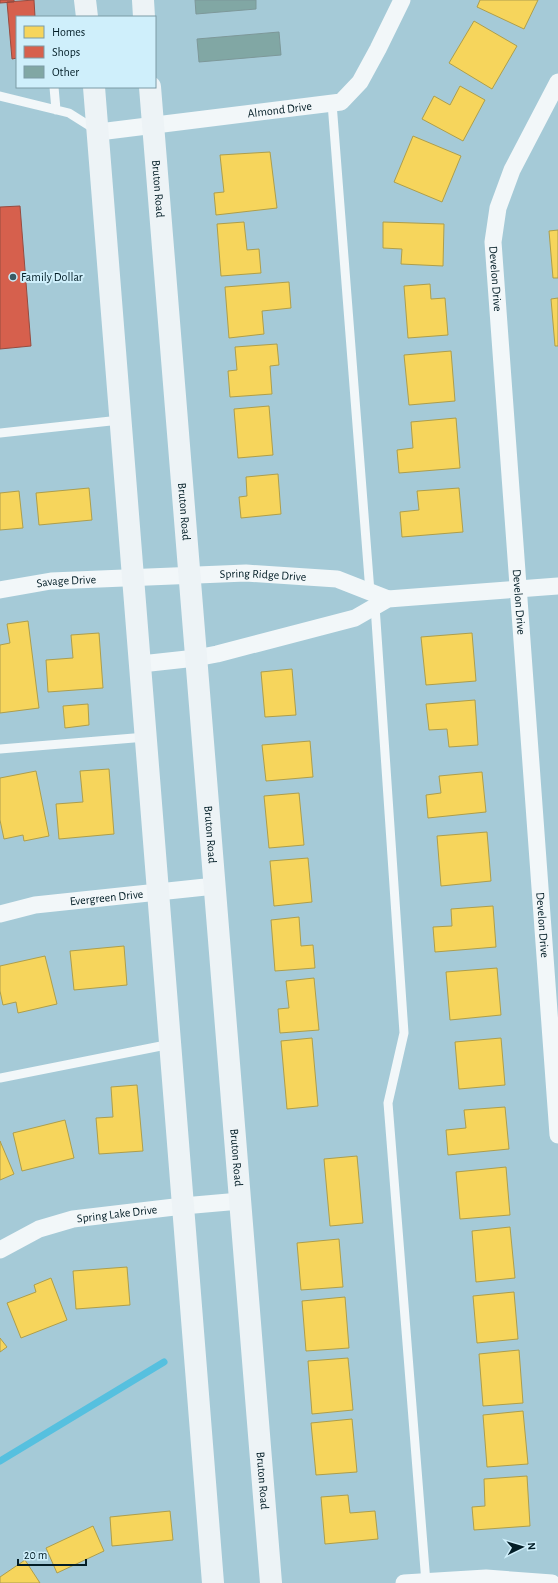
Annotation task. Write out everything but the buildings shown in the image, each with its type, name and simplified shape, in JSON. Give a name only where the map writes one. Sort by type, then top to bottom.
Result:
[{"type":"main road","points":[[85,0],[87,16]]},
{"type":"main road","points":[[143,0],[144,16]]},
{"type":"main road","points":[[94,88],[122,420],[213,1583]]},
{"type":"main road","name":"Bruton Road","points":[[150,88],[271,1583]]},
{"type":"street","name":"Almond Drive","points":[[99,132],[342,102],[360,82],[402,0]]},
{"type":"street","name":"Develon Drive","points":[[558,82],[512,170],[498,208],[493,242],[558,1126]]},
{"type":"street","name":"Spring Ridge Drive","points":[[134,577],[246,573],[337,579],[378,599],[558,586]]},
{"type":"street","name":"Savage Drive","points":[[0,590],[51,581],[134,577]]},
{"type":"street","name":"Spring Ridge Drive","points":[[141,664],[218,654],[355,618],[378,599]]},
{"type":"street","name":"Evergreen Drive","points":[[0,914],[35,905],[215,886]]},
{"type":"street","name":"Spring Lake Drive","points":[[0,1250],[39,1230],[73,1219],[240,1201]]},
{"type":"street","points":[[404,1583],[486,1578],[552,1583]]},
{"type":"lane","points":[[54,88],[56,110]]},
{"type":"lane","points":[[0,96],[70,113],[99,132]]},
{"type":"lane","points":[[332,103],[378,599],[404,1033],[388,1103],[426,1582]]},
{"type":"lane","points":[[0,433],[122,420]]},
{"type":"lane","points":[[0,750],[146,737]]},
{"type":"lane","points":[[0,1078],[170,1044]]},
{"type":"waterway","points":[[0,1461],[164,1362]]},
{"type":"place","name":"Family Dollar","points":[[13,277]]}]
